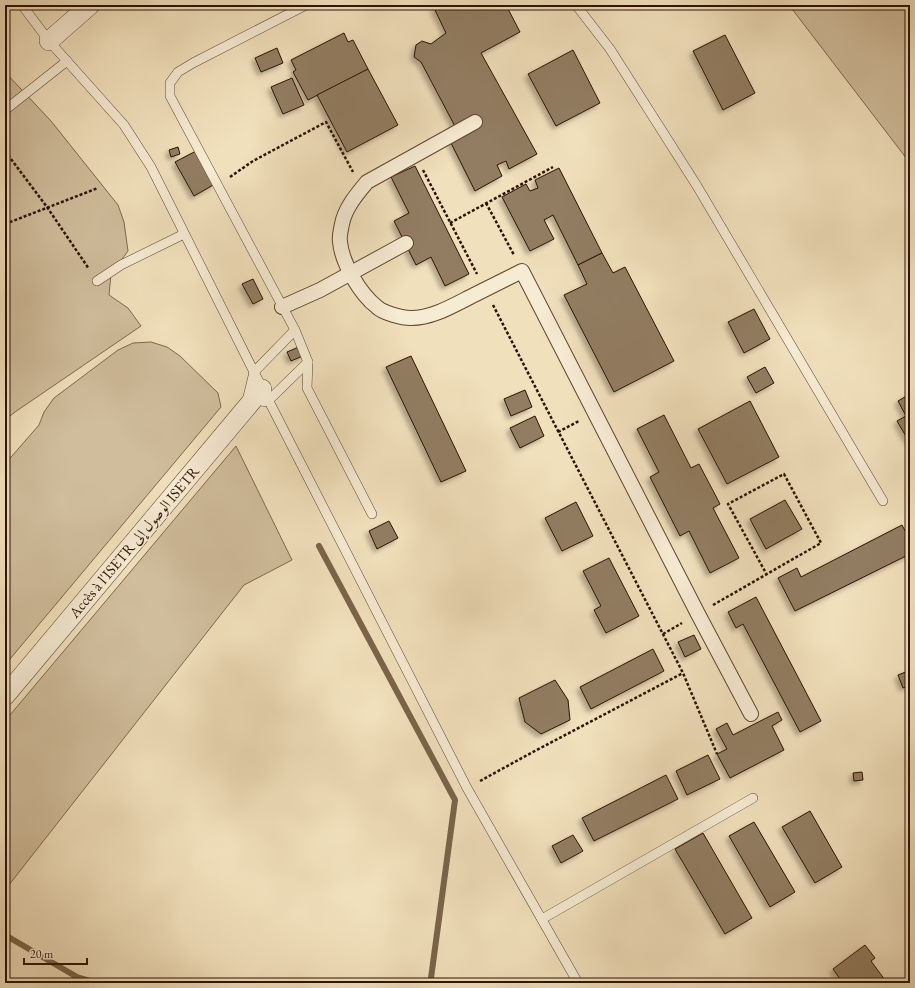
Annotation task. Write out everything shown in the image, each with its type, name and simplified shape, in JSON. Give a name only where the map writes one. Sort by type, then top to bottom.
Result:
[{"type":"street","points":[[49,41],[90,5]]},
{"type":"street","points":[[475,122],[367,182],[348,207],[342,222],[340,241],[343,257],[351,273],[367,297],[377,308],[394,315],[411,318],[428,316],[446,309],[522,271],[751,714]]},
{"type":"street","points":[[282,307],[320,290],[406,243]]},
{"type":"street","name":"Accès à l'ISETR الوصول إلى ISETR","points":[[5,696],[245,410],[266,395]]},
{"type":"lane","points":[[22,5],[49,41],[128,130],[150,167],[467,788],[578,983]]},
{"type":"lane","points":[[306,5],[178,72],[170,83],[170,96],[295,330],[308,362],[307,388],[372,514]]},
{"type":"lane","points":[[576,5],[610,49],[697,186],[883,501]]},
{"type":"lane","points":[[5,110],[67,61]]},
{"type":"lane","points":[[97,281],[121,265],[184,234]]},
{"type":"lane","points":[[245,410],[254,372],[295,330]]},
{"type":"lane","points":[[266,395],[308,362]]},
{"type":"lane","points":[[542,919],[753,798]]},
{"type":"path","points":[[218,185],[253,161],[326,122],[362,189]]},
{"type":"path","points":[[5,151],[48,207],[97,281]]},
{"type":"path","points":[[415,155],[683,673],[717,754]]},
{"type":"path","points":[[450,223],[553,167]]},
{"type":"path","points":[[5,224],[98,188]]},
{"type":"path","points":[[486,203],[522,271]]},
{"type":"path","points":[[558,432],[595,413]]},
{"type":"path","points":[[663,634],[766,575],[821,543],[784,474],[728,504],[766,575]]},
{"type":"path","points":[[467,788],[683,673]]},
{"type":"shaded area","points":[[789,5],[906,5],[910,9],[910,163]]},
{"type":"shaded area","points":[[5,72],[51,121],[118,205],[124,222],[128,251],[111,274],[109,295],[128,308],[141,326],[5,420]]},
{"type":"shaded area","points":[[151,342],[167,347],[180,356],[218,393],[221,407],[5,665],[5,464],[39,425],[44,412],[54,398],[118,350],[133,343]]},
{"type":"shaded area","points":[[236,446],[292,560],[244,585],[5,890],[5,721]]},
{"type":"building","points":[[439,5],[506,5],[520,32],[481,53],[537,154],[509,169],[506,161],[497,165],[502,176],[475,191],[448,137],[458,132],[421,62],[414,57],[416,45],[422,41],[431,44],[446,33],[434,8]]},
{"type":"building","points":[[344,33],[348,42],[353,40],[368,69],[308,100],[293,72],[296,70],[291,60]]},
{"type":"building","points":[[725,35],[755,93],[723,110],[693,51]]},
{"type":"building","points":[[277,48],[283,63],[261,72],[255,58]]},
{"type":"building","points":[[573,50],[600,103],[556,126],[528,74]]},
{"type":"building","points":[[368,69],[398,125],[347,152],[317,95]]},
{"type":"building","points":[[292,78],[304,105],[283,114],[271,87]]},
{"type":"building","points":[[178,147],[180,154],[171,157],[169,150]]},
{"type":"building","points":[[196,151],[215,184],[194,196],[175,162]]},
{"type":"building","points":[[415,166],[469,274],[445,286],[431,257],[416,265],[394,221],[409,213],[391,177]]},
{"type":"building","points":[[559,168],[602,253],[578,265],[553,215],[544,220],[554,239],[530,251],[502,197],[526,184],[530,191],[538,188],[535,180]]},
{"type":"building","points":[[602,253],[613,273],[625,267],[674,361],[614,392],[564,295],[587,284],[578,265]]},
{"type":"building","points":[[253,279],[263,299],[253,304],[242,284]]},
{"type":"building","points":[[754,309],[770,339],[744,353],[728,322]]},
{"type":"building","points":[[301,346],[305,355],[291,361],[287,352]]},
{"type":"building","points":[[411,356],[466,471],[441,482],[386,367]]},
{"type":"building","points":[[765,367],[774,383],[756,393],[747,377]]},
{"type":"building","points":[[525,390],[532,407],[511,416],[504,399]]},
{"type":"building","points":[[910,394],[910,443],[897,421],[906,416],[898,401]]},
{"type":"building","points":[[750,401],[779,457],[727,484],[698,429]]},
{"type":"building","points":[[664,415],[691,468],[699,464],[720,504],[713,508],[739,558],[710,573],[689,531],[680,536],[650,477],[659,472],[637,429]]},
{"type":"building","points":[[535,416],[544,436],[520,448],[510,428]]},
{"type":"building","points":[[785,500],[802,529],[766,549],[750,519]]},
{"type":"building","points":[[576,502],[593,536],[562,551],[545,518]]},
{"type":"building","points":[[389,521],[398,538],[377,549],[369,531]]},
{"type":"building","points":[[902,525],[910,540],[910,554],[795,611],[778,578],[797,568],[801,577]]},
{"type":"building","points":[[609,558],[639,616],[606,633],[594,610],[601,606],[583,571]]},
{"type":"building","points":[[756,597],[821,721],[800,732],[743,624],[736,628],[728,612]]},
{"type":"building","points":[[694,635],[701,649],[685,657],[678,642]]},
{"type":"building","points":[[653,649],[664,671],[591,709],[580,687]]},
{"type":"building","points":[[908,671],[910,675],[910,685],[903,688],[898,675]]},
{"type":"building","points":[[555,680],[568,700],[570,720],[541,734],[525,722],[519,698]]},
{"type":"building","points":[[778,712],[782,720],[772,726],[784,750],[730,778],[717,754],[727,749],[716,729],[727,723],[733,735]]},
{"type":"building","points":[[708,755],[720,779],[687,795],[676,771]]},
{"type":"building","points":[[862,772],[863,780],[854,781],[853,773]]},
{"type":"building","points":[[666,775],[678,799],[594,841],[582,818]]},
{"type":"building","points":[[810,811],[842,867],[815,883],[782,827]]},
{"type":"building","points":[[754,822],[795,892],[770,907],[729,836]]},
{"type":"building","points":[[703,833],[752,918],[725,934],[675,849]]},
{"type":"building","points":[[573,835],[583,851],[561,863],[552,846]]},
{"type":"building","points":[[865,945],[875,958],[871,961],[885,980],[880,983],[843,983],[833,969]]},
{"type":"waterway","points":[[319,546],[455,800],[431,978],[433,983]]},
{"type":"waterway","points":[[5,935],[77,977],[97,983]]}]
